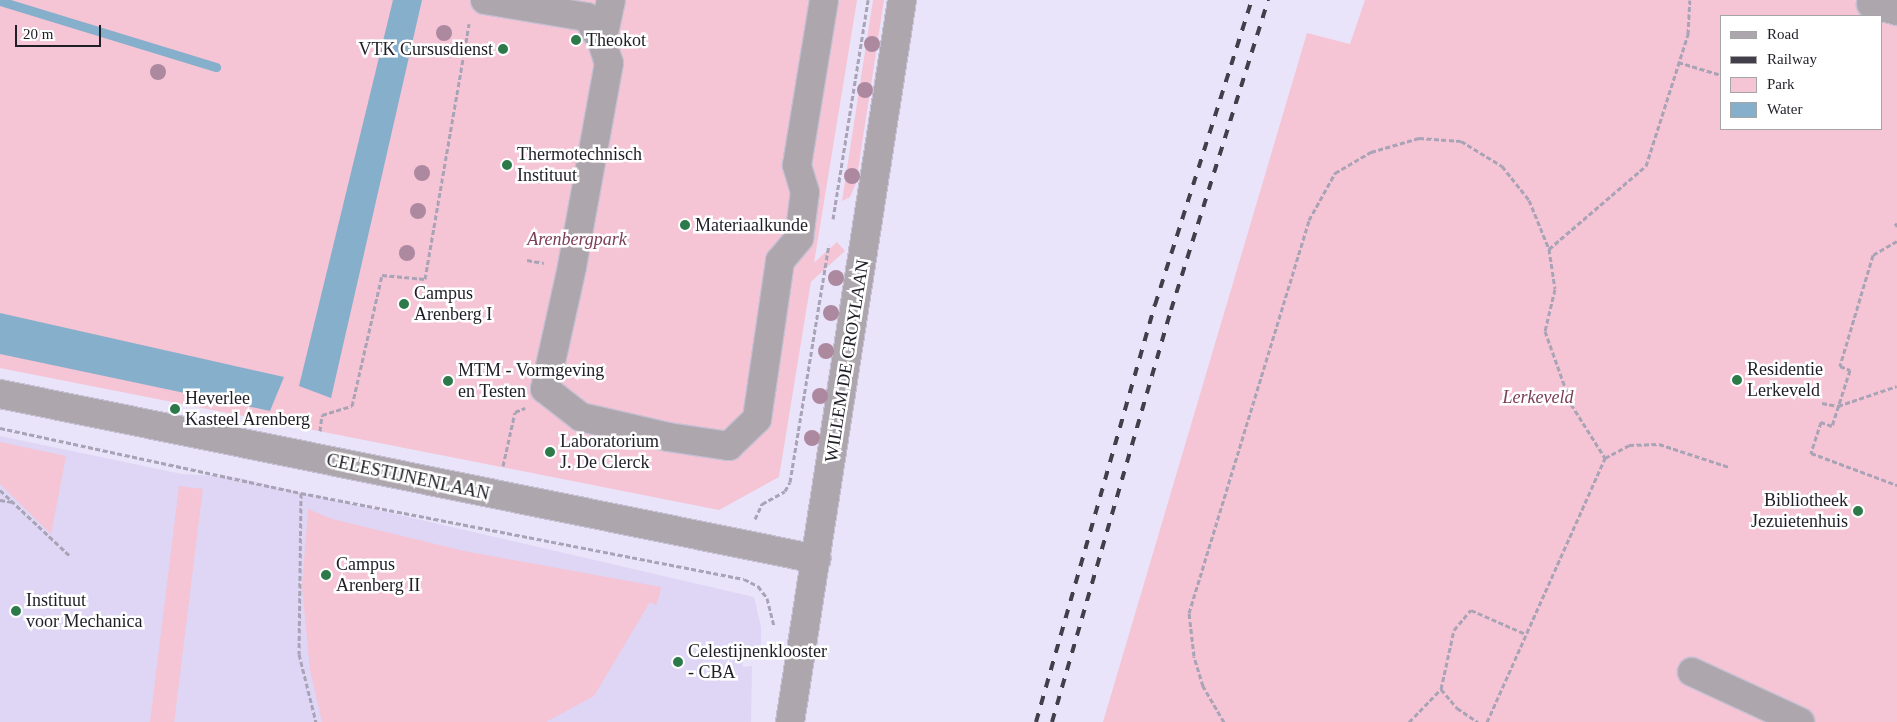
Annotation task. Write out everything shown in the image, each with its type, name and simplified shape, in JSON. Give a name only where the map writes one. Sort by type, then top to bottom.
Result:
[{"type":"street","points":[[485,0],[588,17],[602,42],[608,63],[572,267],[545,389],[582,417],[668,437],[729,446],[756,419],[780,261],[799,238],[805,192],[798,164],[824,0]]},
{"type":"street","points":[[602,42],[611,0]]},
{"type":"street","name":"WILLEM DE CROYLAAN","points":[[790,722],[902,0]]},
{"type":"street","name":"CELESTIJNENLAAN","points":[[0,394],[816,559]]},
{"type":"street","points":[[1692,672],[1800,722]]},
{"type":"path","points":[[832,227],[868,0]]},
{"type":"path","points":[[1549,249],[1646,166],[1688,34],[1690,0]]},
{"type":"path","points":[[320,433],[322,415],[352,406],[382,275],[425,279],[469,22]]},
{"type":"path","points":[[1678,62],[1720,76]]},
{"type":"path","points":[[1224,722],[1203,686],[1194,656],[1189,613],[1309,220],[1335,173],[1371,152],[1419,138],[1461,141],[1502,166],[1529,200],[1549,249],[1555,289],[1545,331],[1571,404],[1605,458]]},
{"type":"path","points":[[755,520],[762,504],[785,491],[790,482],[830,237]]},
{"type":"path","points":[[1897,241],[1873,255],[1840,366],[1850,370],[1832,426],[1821,422],[1811,453],[1897,485]]},
{"type":"path","points":[[1822,403],[1838,406],[1897,386]]},
{"type":"path","points":[[499,496],[514,412],[555,397]]},
{"type":"path","name":"CELESTIJNENLAAN","points":[[0,428],[301,493],[744,579],[758,586],[767,598],[772,611],[774,632]]},
{"type":"path","points":[[1487,722],[1605,458],[1629,445],[1660,444],[1730,467]]},
{"type":"path","points":[[0,490],[69,555]]},
{"type":"path","points":[[301,493],[299,654],[316,722]]},
{"type":"path","points":[[0,500],[13,502]]},
{"type":"path","points":[[1409,722],[1441,689],[1454,630],[1471,610],[1526,634]]},
{"type":"path","points":[[1441,689],[1457,708],[1478,722]]},
{"type":"shaded area","name":"Campus Arenberg II","points":[[0,436],[182,474],[235,477],[754,597],[761,627],[761,646],[742,658],[743,667],[752,666],[751,722],[0,722]]},
{"type":"green space","name":"Arenbergpark","points":[[0,0],[857,0],[779,477],[719,510],[0,368]]},
{"type":"green space","points":[[873,0],[884,0],[856,183],[850,197],[842,201]]},
{"type":"green space","name":"Lerkeveld","points":[[1365,0],[1897,0],[1897,722],[1103,722],[1307,33],[1350,44]]},
{"type":"green space","points":[[837,242],[845,251],[669,410],[661,401]]},
{"type":"green space","points":[[0,442],[66,456],[51,534],[0,484]]},
{"type":"green space","points":[[179,486],[203,489],[174,722],[150,722]]},
{"type":"green space","points":[[308,509],[332,519],[464,551],[661,587],[659,597],[656,605],[650,602],[594,696],[546,722],[322,722],[310,670],[302,586]]},
{"type":"water","points":[[393,0],[422,0],[331,398],[299,386]]},
{"type":"water","points":[[0,313],[284,377],[270,411],[0,354]]},
{"type":"waterway","points":[[0,1],[216,67]]},
{"type":"railway","points":[[1036,722],[1155,305],[1252,0]]},
{"type":"railway","points":[[1052,722],[1171,310],[1268,0]]},
{"type":"place","name":"Theokot","points":[[576,40]]},
{"type":"place","name":"VTK Cursusdienst","points":[[503,49]]},
{"type":"place","name":"Thermotechnisch Instituut","points":[[507,165]]},
{"type":"place","name":"Materiaalkunde","points":[[685,225]]},
{"type":"place","name":"Campus Arenberg I","points":[[404,304]]},
{"type":"place","name":"Residentie Lerkeveld","points":[[1737,380]]},
{"type":"place","name":"MTM - Vormgeving en Testen","points":[[448,381]]},
{"type":"place","name":"Heverlee Kasteel Arenberg","points":[[175,409]]},
{"type":"place","name":"Laboratorium J. De Clerck","points":[[550,452]]},
{"type":"place","name":"Bibliotheek Jezuietenhuis","points":[[1858,511]]},
{"type":"place","name":"Campus Arenberg II","points":[[326,575]]},
{"type":"place","name":"Instituut voor Mechanica","points":[[16,611]]},
{"type":"place","name":"Celestijnenklooster - CBA","points":[[678,662]]}]
